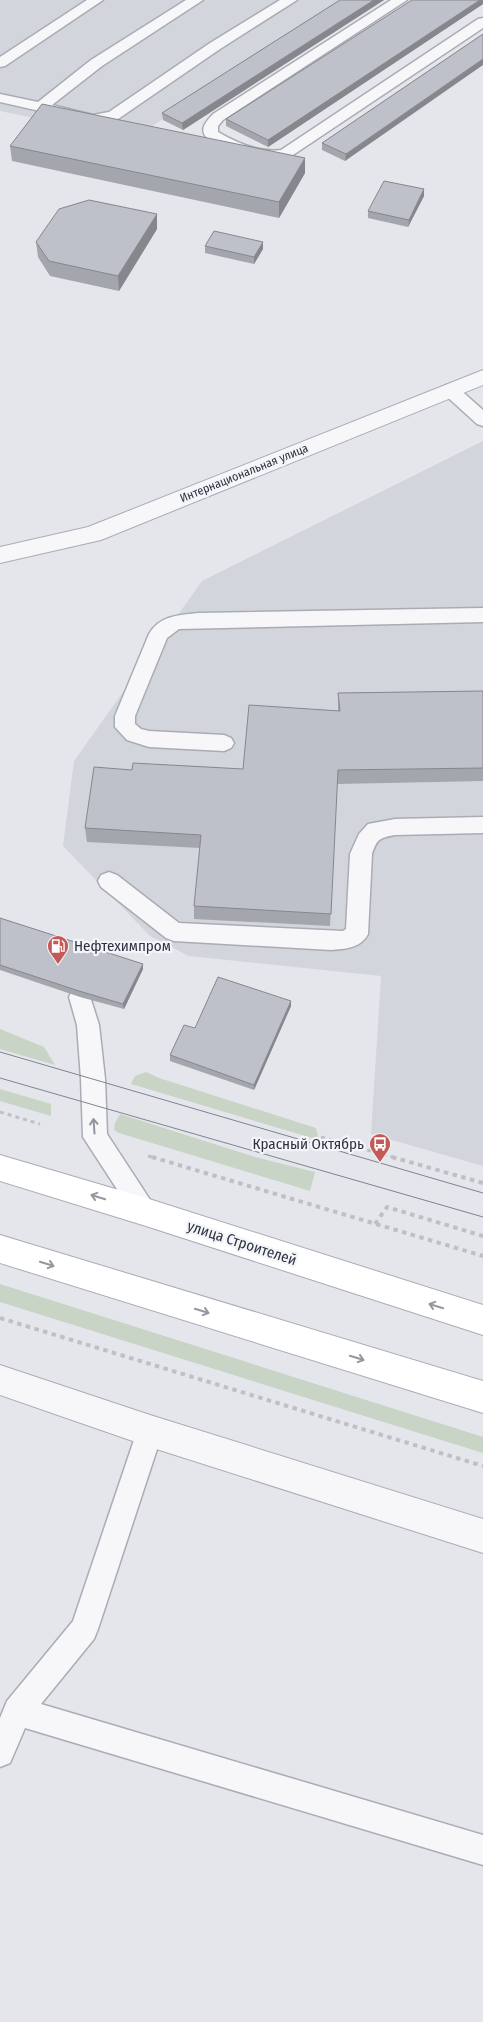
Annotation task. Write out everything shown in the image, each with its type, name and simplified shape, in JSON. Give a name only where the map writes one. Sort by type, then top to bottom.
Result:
[{"type":"main road","name":"улица Строителей","points":[[0,1168],[146,1212],[483,1320]]},
{"type":"main road","points":[[0,1249],[483,1397]]},
{"type":"street","name":"Интернациональная улица","points":[[0,555],[93,534],[483,377]]},
{"type":"street","points":[[0,1380],[483,1536]]},
{"type":"lane","points":[[0,63],[96,0]]},
{"type":"lane","points":[[41,107],[68,83],[89,68],[138,35],[196,0]]},
{"type":"lane","points":[[0,98],[93,119],[113,116],[215,46],[290,0]]},
{"type":"lane","points":[[400,0],[218,117],[211,125],[211,134],[257,153],[278,156],[285,154],[483,22]]},
{"type":"lane","points":[[450,390],[483,420]]},
{"type":"lane","points":[[224,743],[149,739],[134,735],[125,727],[125,716],[152,646],[159,634],[174,622],[483,616]]},
{"type":"lane","points":[[109,881],[174,932],[331,941],[347,940],[357,934],[361,854],[366,840],[375,830],[395,826],[483,825]]},
{"type":"lane","points":[[80,997],[88,1025],[93,1078],[95,1137],[146,1212]]},
{"type":"lane","points":[[0,1754],[17,1711],[84,1629],[150,1430]]},
{"type":"lane","points":[[17,1711],[483,1850]]},
{"type":"path","points":[[0,1112],[40,1124]]},
{"type":"path","points":[[321,1137],[483,1183]]},
{"type":"path","points":[[141,1154],[483,1256]]},
{"type":"path","points":[[375,1224],[387,1207],[483,1236]]},
{"type":"path","points":[[0,1318],[483,1466]]},
{"type":"shaded area","points":[[0,0],[351,0],[133,138],[0,111]]},
{"type":"shaded area","points":[[483,441],[483,1166],[371,1134],[381,976],[189,956],[150,936],[63,846],[74,761],[202,581]]},
{"type":"green space","points":[[0,1029],[44,1047],[55,1065],[0,1049]]},
{"type":"green space","points":[[146,1072],[159,1078],[316,1128],[319,1140],[131,1084],[135,1076]]},
{"type":"green space","points":[[0,1089],[51,1104],[51,1116],[0,1101]]},
{"type":"green space","points":[[120,1114],[255,1157],[315,1172],[310,1191],[119,1133],[114,1130],[115,1123]]},
{"type":"green space","points":[[0,1284],[483,1437],[483,1453],[0,1302]]},
{"type":"building","points":[[340,0],[374,0],[182,123],[162,113]]},
{"type":"building","points":[[412,0],[480,0],[268,140],[226,119]]},
{"type":"building","points":[[483,34],[483,59],[346,154],[322,143]]},
{"type":"building","points":[[42,104],[305,158],[279,202],[10,146]]},
{"type":"building","points":[[384,181],[424,189],[409,220],[368,211]]},
{"type":"building","points":[[89,200],[157,214],[118,276],[49,261],[36,242],[59,209]]},
{"type":"building","points":[[214,231],[263,242],[254,257],[205,246]]},
{"type":"building","points":[[483,691],[483,768],[338,770],[331,914],[194,906],[201,835],[85,828],[94,767],[132,770],[133,763],[243,769],[249,705],[340,711],[338,693]]},
{"type":"building","points":[[0,918],[143,964],[123,1004],[79,991],[0,965]]},
{"type":"building","points":[[218,977],[291,1001],[254,1085],[170,1055],[184,1025],[195,1028]]},
{"type":"tram line","points":[[0,1052],[483,1193]]},
{"type":"tram line","points":[[0,1078],[483,1217]]},
{"type":"place","name":"Нефтехимпром","points":[[58,965]]},
{"type":"place","name":"Красный Октябрь","points":[[380,1163]]}]
